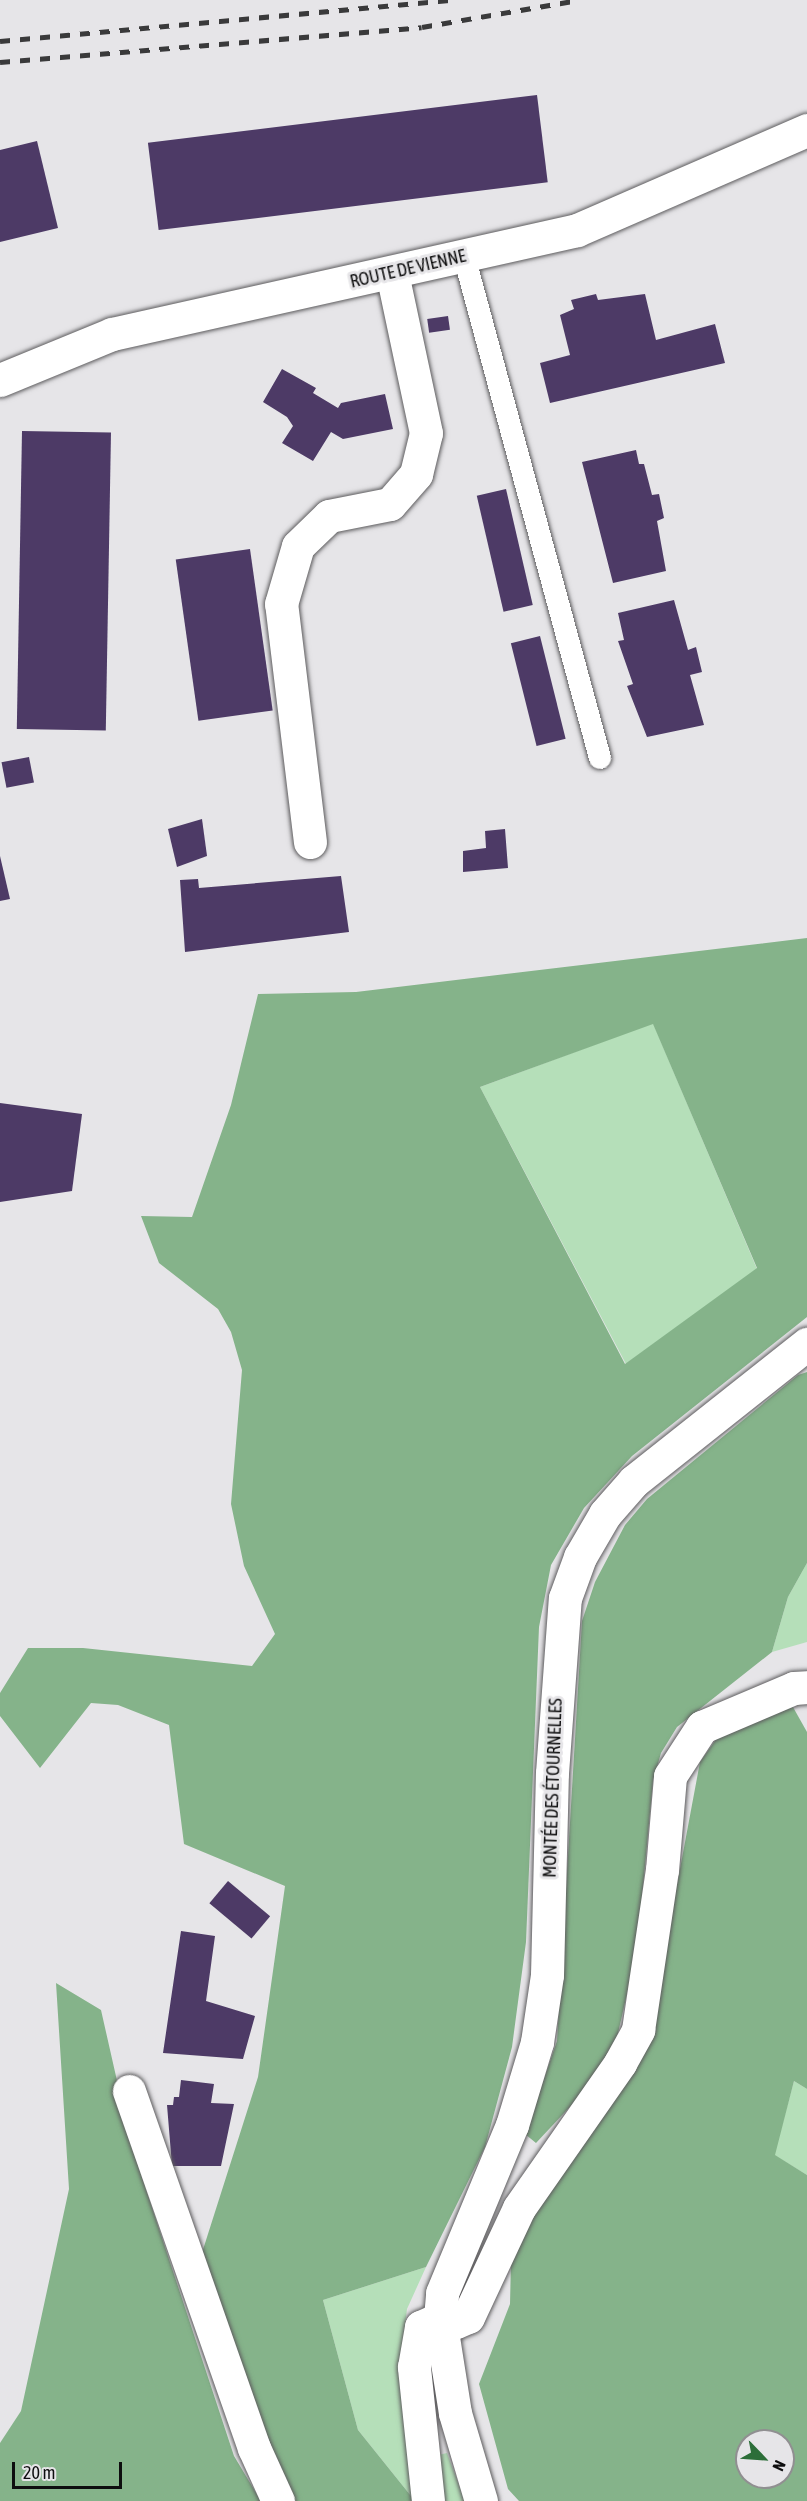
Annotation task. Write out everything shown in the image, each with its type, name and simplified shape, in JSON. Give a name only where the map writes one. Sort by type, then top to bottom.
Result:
[{"type":"street","name":"ROUTE DE VIENNE","points":[[0,380],[112,333],[392,273],[577,230],[807,130]]},
{"type":"street","points":[[310,842],[281,604],[298,546],[321,523],[329,516],[390,504],[416,474],[426,433],[392,273]]},
{"type":"street","name":"MONTÉE DES ÉTOURNELLES","points":[[481,2501],[455,2413],[440,2318],[442,2293],[512,2125],[537,2042],[547,1975],[560,1638],[565,1598],[580,1557],[605,1514],[634,1481],[807,1344]]},
{"type":"street","points":[[428,2501],[414,2367],[421,2327],[440,2318],[456,2322],[468,2317],[519,2208],[620,2063],[638,2030],[662,1870],[670,1776],[702,1727],[794,1688],[807,1687]]},
{"type":"street","points":[[129,2091],[254,2448],[278,2501]]},
{"type":"lane","points":[[464,256],[600,758]]},
{"type":"green space","points":[[807,938],[807,1317],[632,1456],[584,1508],[551,1565],[539,1627],[526,1942],[512,2047],[485,2147],[426,2267],[323,2300],[358,2430],[415,2501],[291,2501],[200,2259],[258,2077],[285,1886],[184,1844],[169,1725],[118,1705],[91,1703],[40,1768],[0,1716],[0,1693],[28,1648],[83,1648],[252,1666],[275,1634],[244,1566],[231,1504],[242,1370],[231,1332],[218,1309],[159,1263],[141,1216],[192,1217],[231,1105],[258,994],[356,992]],"holes":[[[653,1024],[757,1268],[625,1364],[480,1087]]]},
{"type":"green space","points":[[653,1023],[757,1269],[626,1364],[480,1087]]},
{"type":"green space","points":[[807,1372],[807,1563],[788,1597],[772,1652],[677,1727],[661,1753],[653,1781],[637,1950],[616,2042],[596,2079],[536,2143],[525,2134],[557,2041],[582,1621],[595,1582],[625,1525],[647,1499],[798,1375]]},
{"type":"green space","points":[[807,1563],[807,1642],[772,1652],[788,1597]]},
{"type":"green space","points":[[789,1700],[807,1732],[807,2089],[794,2081],[775,2155],[807,2175],[807,2501],[519,2501],[508,2489],[479,2384],[510,2304],[511,2261],[535,2209],[635,2068],[651,2024],[700,1762],[717,1738]]},
{"type":"green space","points":[[56,1983],[101,2010],[132,2147],[234,2456],[261,2501],[0,2501],[0,2443],[21,2411],[69,2189]]},
{"type":"green space","points":[[794,2081],[807,2089],[807,2175],[774,2155]]},
{"type":"green space","points":[[426,2267],[407,2309],[400,2365],[415,2501],[358,2430],[323,2300]]},
{"type":"green space","points":[[447,2453],[465,2501],[445,2501],[438,2455]]},
{"type":"building","points":[[537,95],[548,182],[159,230],[148,143]]},
{"type":"building","points":[[37,141],[58,228],[0,242],[0,150]]},
{"type":"building","points":[[596,294],[598,300],[645,294],[656,340],[715,324],[725,363],[550,403],[540,363],[570,355],[560,315],[574,309],[571,300]]},
{"type":"building","points":[[448,316],[450,330],[429,333],[427,319]]},
{"type":"building","points":[[282,369],[316,388],[313,393],[338,408],[341,403],[385,394],[393,429],[343,439],[331,432],[313,461],[282,443],[293,426],[287,417],[263,402]]},
{"type":"building","points":[[22,431],[111,433],[106,731],[17,729]]},
{"type":"building","points":[[636,450],[639,464],[644,464],[652,495],[659,494],[664,518],[657,521],[666,571],[613,583],[582,462]]},
{"type":"building","points":[[506,489],[533,605],[504,612],[477,496]]},
{"type":"building","points":[[250,549],[273,710],[198,721],[176,559]]},
{"type":"building","points":[[674,600],[688,650],[696,647],[702,672],[690,675],[704,725],[647,737],[627,686],[633,684],[618,641],[624,640],[618,613]]},
{"type":"building","points":[[540,636],[566,739],[537,746],[511,643]]},
{"type":"building","points":[[29,757],[34,783],[6,788],[2,762]]},
{"type":"building","points":[[202,819],[207,856],[177,867],[168,829]]},
{"type":"building","points":[[505,829],[508,868],[463,872],[463,851],[486,848],[485,831]]},
{"type":"building","points":[[0,856],[10,899],[0,901]]},
{"type":"building","points":[[341,876],[349,932],[185,952],[180,880],[198,879],[199,888]]},
{"type":"building","points":[[0,1103],[82,1114],[72,1191],[0,1202]]},
{"type":"building","points":[[228,1881],[270,1916],[251,1939],[209,1903]]},
{"type":"building","points":[[181,1931],[215,1936],[206,2001],[255,2016],[243,2059],[163,2053]]},
{"type":"building","points":[[181,2080],[214,2084],[211,2103],[234,2104],[221,2166],[172,2166],[167,2105],[173,2105],[174,2097],[179,2097]]},
{"type":"railway","points":[[0,41],[452,0]]},
{"type":"railway","points":[[0,62],[422,27],[579,0]]}]
